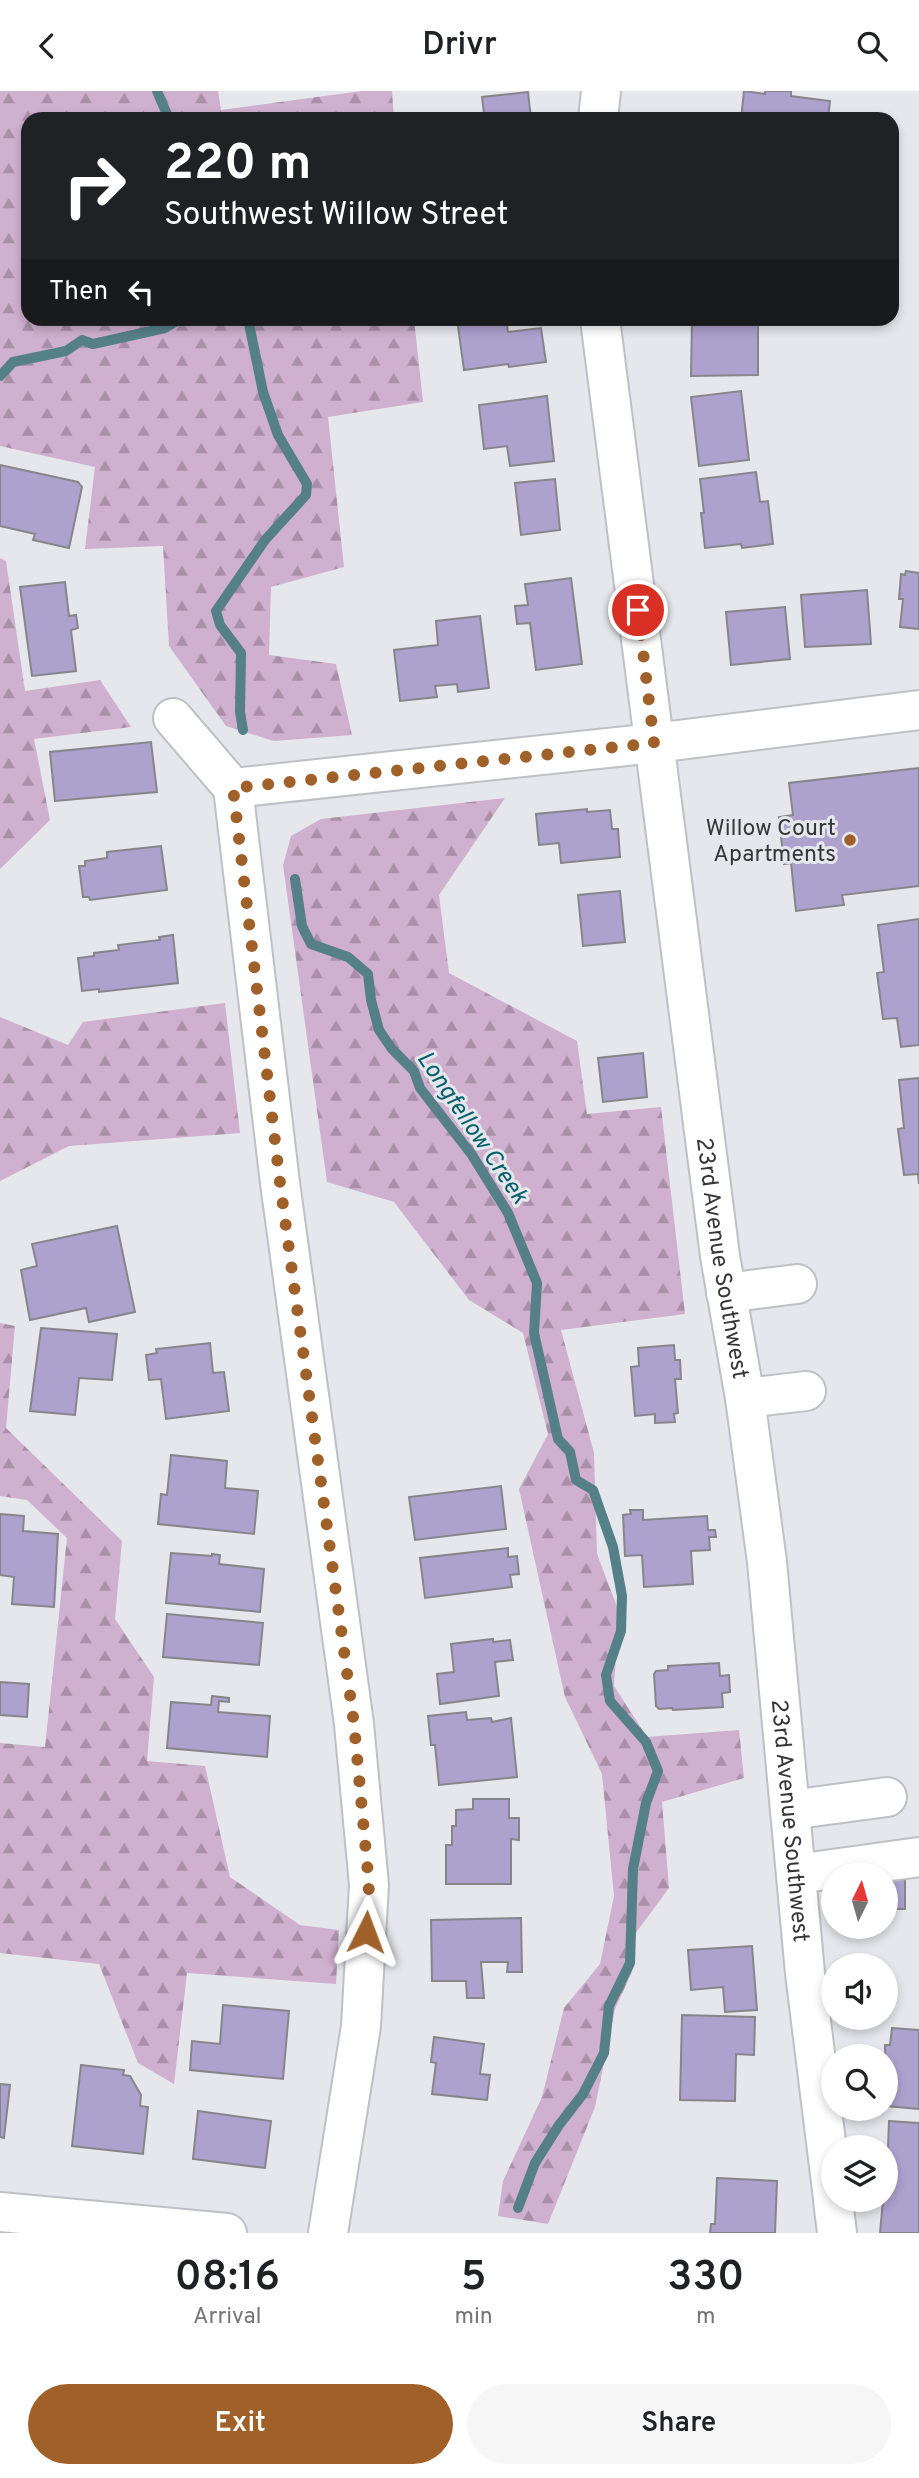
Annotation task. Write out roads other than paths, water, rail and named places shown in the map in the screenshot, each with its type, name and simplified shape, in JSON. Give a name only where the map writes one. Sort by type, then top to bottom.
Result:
[{"type":"street","points":[[599,112],[601,91]]},
{"type":"street","name":"23rd Avenue Southwest","points":[[601,326],[720,1256],[745,1398],[767,1562],[805,1973],[825,2135]]},
{"type":"street","points":[[233,788],[654,743],[919,711]]},
{"type":"street","points":[[173,718],[233,788],[280,1183],[354,1724],[369,1885],[361,2026],[328,2233]]},
{"type":"street","points":[[726,1293],[797,1284]]},
{"type":"street","points":[[745,1398],[806,1391]]},
{"type":"street","points":[[790,1810],[887,1797]]},
{"type":"street","points":[[796,1874],[919,1857]]},
{"type":"street","points":[[0,2212],[227,2233]]},
{"type":"street","name":"23rd Avenue Southwest","points":[[835,2212],[837,2233]]},
{"type":"waterway","name":"Longfellow Creek","points":[[157,91],[166,112]]},
{"type":"waterway","points":[[0,376],[13,362],[66,351],[82,340],[93,344],[168,326]]},
{"type":"waterway","name":"Longfellow Creek","points":[[243,730],[240,712],[241,653],[220,625],[216,611],[265,540],[306,495],[307,484],[278,435],[263,392],[249,326]]},
{"type":"waterway","name":"Longfellow Creek","points":[[295,879],[302,926],[311,944],[348,957],[368,974],[379,1030],[392,1049],[414,1071],[420,1088],[472,1155],[508,1213],[537,1283],[534,1333],[558,1439],[570,1452],[576,1480],[593,1490],[613,1547],[622,1596],[621,1631],[606,1675],[610,1701],[646,1742],[658,1771],[646,1803],[633,1869],[630,1963],[609,2006],[604,2053],[583,2094],[535,2163],[518,2208]]},
{"type":"place","name":"Willow Court Apartments","points":[[850,840]]}]
